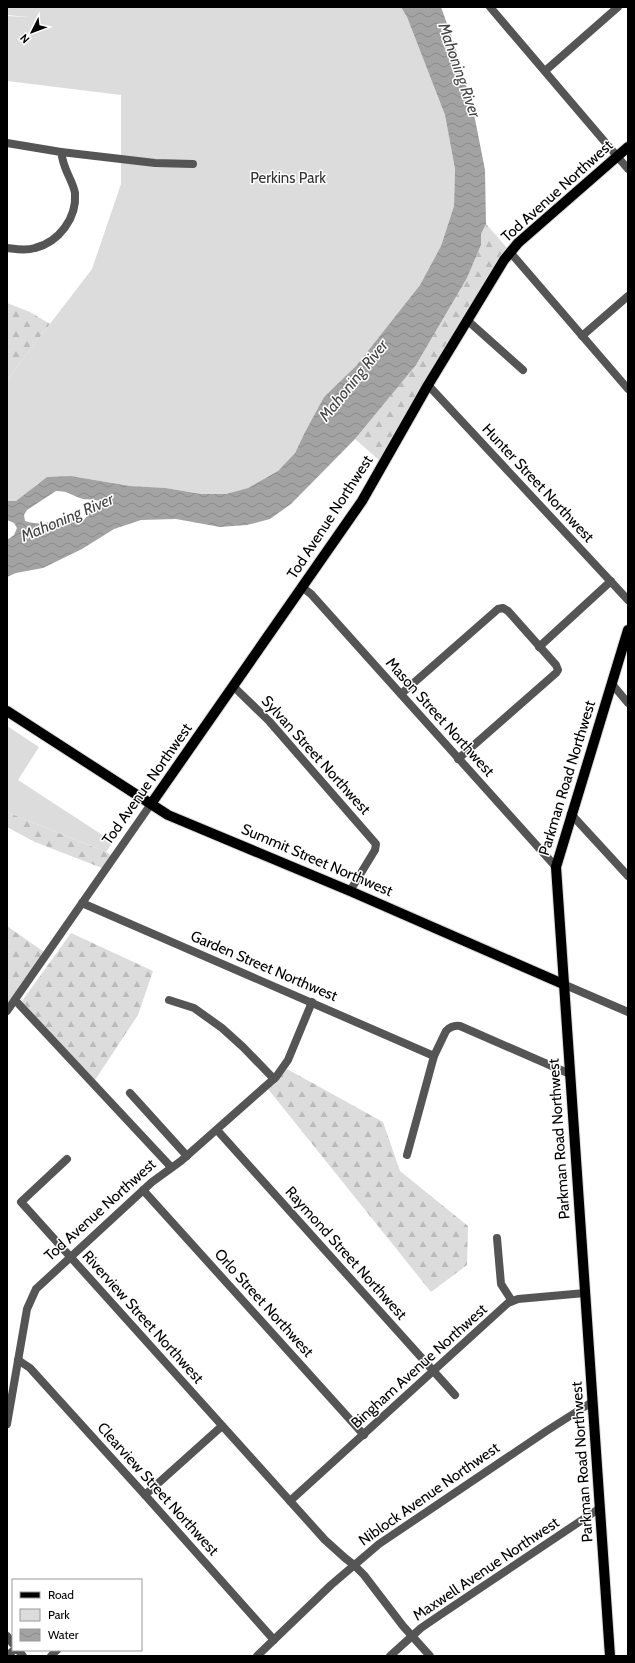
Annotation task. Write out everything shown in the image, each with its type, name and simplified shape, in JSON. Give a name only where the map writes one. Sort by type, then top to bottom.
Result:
[{"type":"main road","name":"Tod Avenue Northwest","points":[[151,804],[362,501],[428,385],[504,260],[518,244],[628,147]]},
{"type":"main road","name":"Parkman Road Northwest","points":[[610,1656],[556,867],[628,630]]},
{"type":"main road","name":"Summit Street Northwest","points":[[7,711],[151,804],[179,819],[350,891],[563,984]]},
{"type":"street","points":[[490,7],[628,169]]},
{"type":"street","points":[[545,71],[618,7]]},
{"type":"street","points":[[7,143],[61,152],[156,163],[193,164]]},
{"type":"street","points":[[7,248],[27,250],[43,246],[55,239],[67,224],[73,211],[74,193],[72,181],[65,168],[61,152]]},
{"type":"street","points":[[510,252],[628,390]]},
{"type":"street","points":[[582,336],[628,296]]},
{"type":"street","points":[[467,320],[523,370]]},
{"type":"street","name":"Hunter Street Northwest","points":[[428,385],[628,600]]},
{"type":"street","points":[[539,647],[610,581]]},
{"type":"street","name":"Mason Street Northwest","points":[[302,587],[311,594],[556,867]]},
{"type":"street","points":[[401,694],[500,608],[508,611],[556,665],[558,670],[556,674],[458,759]]},
{"type":"street","points":[[612,684],[628,703]]},
{"type":"street","name":"Sylvan Street Northwest","points":[[233,686],[269,721],[376,844],[376,850],[350,891]]},
{"type":"street","name":"Tod Avenue Northwest","points":[[7,1424],[27,1309],[33,1295],[41,1284],[70,1257],[143,1190],[171,1167],[15,1000],[151,804]]},
{"type":"street","points":[[571,814],[628,876]]},
{"type":"street","name":"Garden Street Northwest","points":[[82,903],[434,1056]]},
{"type":"street","name":"Summit Street Northwest","points":[[563,984],[628,1012]]},
{"type":"street","points":[[7,1011],[15,1000]]},
{"type":"street","points":[[169,1000],[194,1008],[222,1028],[274,1079]]},
{"type":"street","points":[[171,1167],[187,1156],[274,1079],[288,1060],[312,1002]]},
{"type":"street","points":[[407,1155],[434,1056],[446,1031],[451,1027],[460,1026],[570,1074]]},
{"type":"street","points":[[130,1093],[187,1156]]},
{"type":"street","name":"Raymond Street Northwest","points":[[216,1130],[455,1395]]},
{"type":"street","name":"Riverview Street Northwest","points":[[67,1159],[21,1202],[290,1501]]},
{"type":"street","name":"Orlo Street Northwest","points":[[143,1190],[364,1435]]},
{"type":"street","points":[[497,1238],[501,1284],[512,1301],[518,1299],[585,1293]]},
{"type":"street","name":"Bingham Avenue Northwest","points":[[290,1501],[512,1301]]},
{"type":"street","name":"Clearview Street Northwest","points":[[18,1360],[30,1368],[274,1640]]},
{"type":"street","name":"Niblock Avenue Northwest","points":[[258,1656],[354,1565],[398,1530],[592,1402]]},
{"type":"street","points":[[145,1495],[222,1426]]},
{"type":"street","points":[[290,1501],[334,1549],[354,1565],[430,1656]]},
{"type":"street","name":"Maxwell Avenue Northwest","points":[[390,1656],[412,1636],[440,1615],[600,1508]]},
{"type":"green space","name":"Perkins Park","points":[[7,7],[401,7],[407,17],[445,115],[455,169],[454,206],[441,246],[420,285],[356,366],[324,397],[295,453],[278,471],[248,488],[226,494],[201,494],[166,488],[130,486],[71,476],[38,483],[16,501],[7,501],[7,380],[92,269],[121,184],[121,95],[7,81],[7,16],[28,17],[7,15]]},
{"type":"green space","points":[[486,224],[508,249],[502,255],[379,460],[355,439],[416,365],[467,278],[481,245],[481,234]]},
{"type":"green space","points":[[7,303],[30,312],[50,324],[7,380]]},
{"type":"green space","points":[[7,726],[39,747],[18,780],[113,842],[106,852],[7,812]]},
{"type":"green space","points":[[7,812],[111,855],[102,868],[35,842],[7,827]]},
{"type":"green space","points":[[7,926],[44,952],[7,1004]]},
{"type":"green space","points":[[71,933],[153,971],[138,1015],[93,1083],[22,1001]]},
{"type":"green space","points":[[287,1069],[383,1122],[400,1171],[468,1226],[467,1265],[431,1292],[268,1089]]},
{"type":"water","name":"Mahoning River","points":[[401,7],[441,7],[454,43],[473,109],[485,170],[486,224],[481,234],[481,245],[467,278],[416,365],[355,439],[291,504],[270,519],[247,525],[220,527],[176,519],[141,520],[114,529],[82,549],[43,568],[16,573],[7,577],[7,540],[14,535],[17,528],[14,523],[7,520],[7,501],[16,501],[47,477],[71,476],[130,486],[166,488],[201,494],[226,494],[248,488],[278,471],[295,453],[324,397],[356,366],[420,285],[441,246],[454,206],[455,169],[445,115],[407,17]],"holes":[[[56,491],[61,491],[79,498],[99,501],[99,505],[91,510],[84,520],[73,518],[37,523],[25,521],[24,515],[27,510]]]}]
